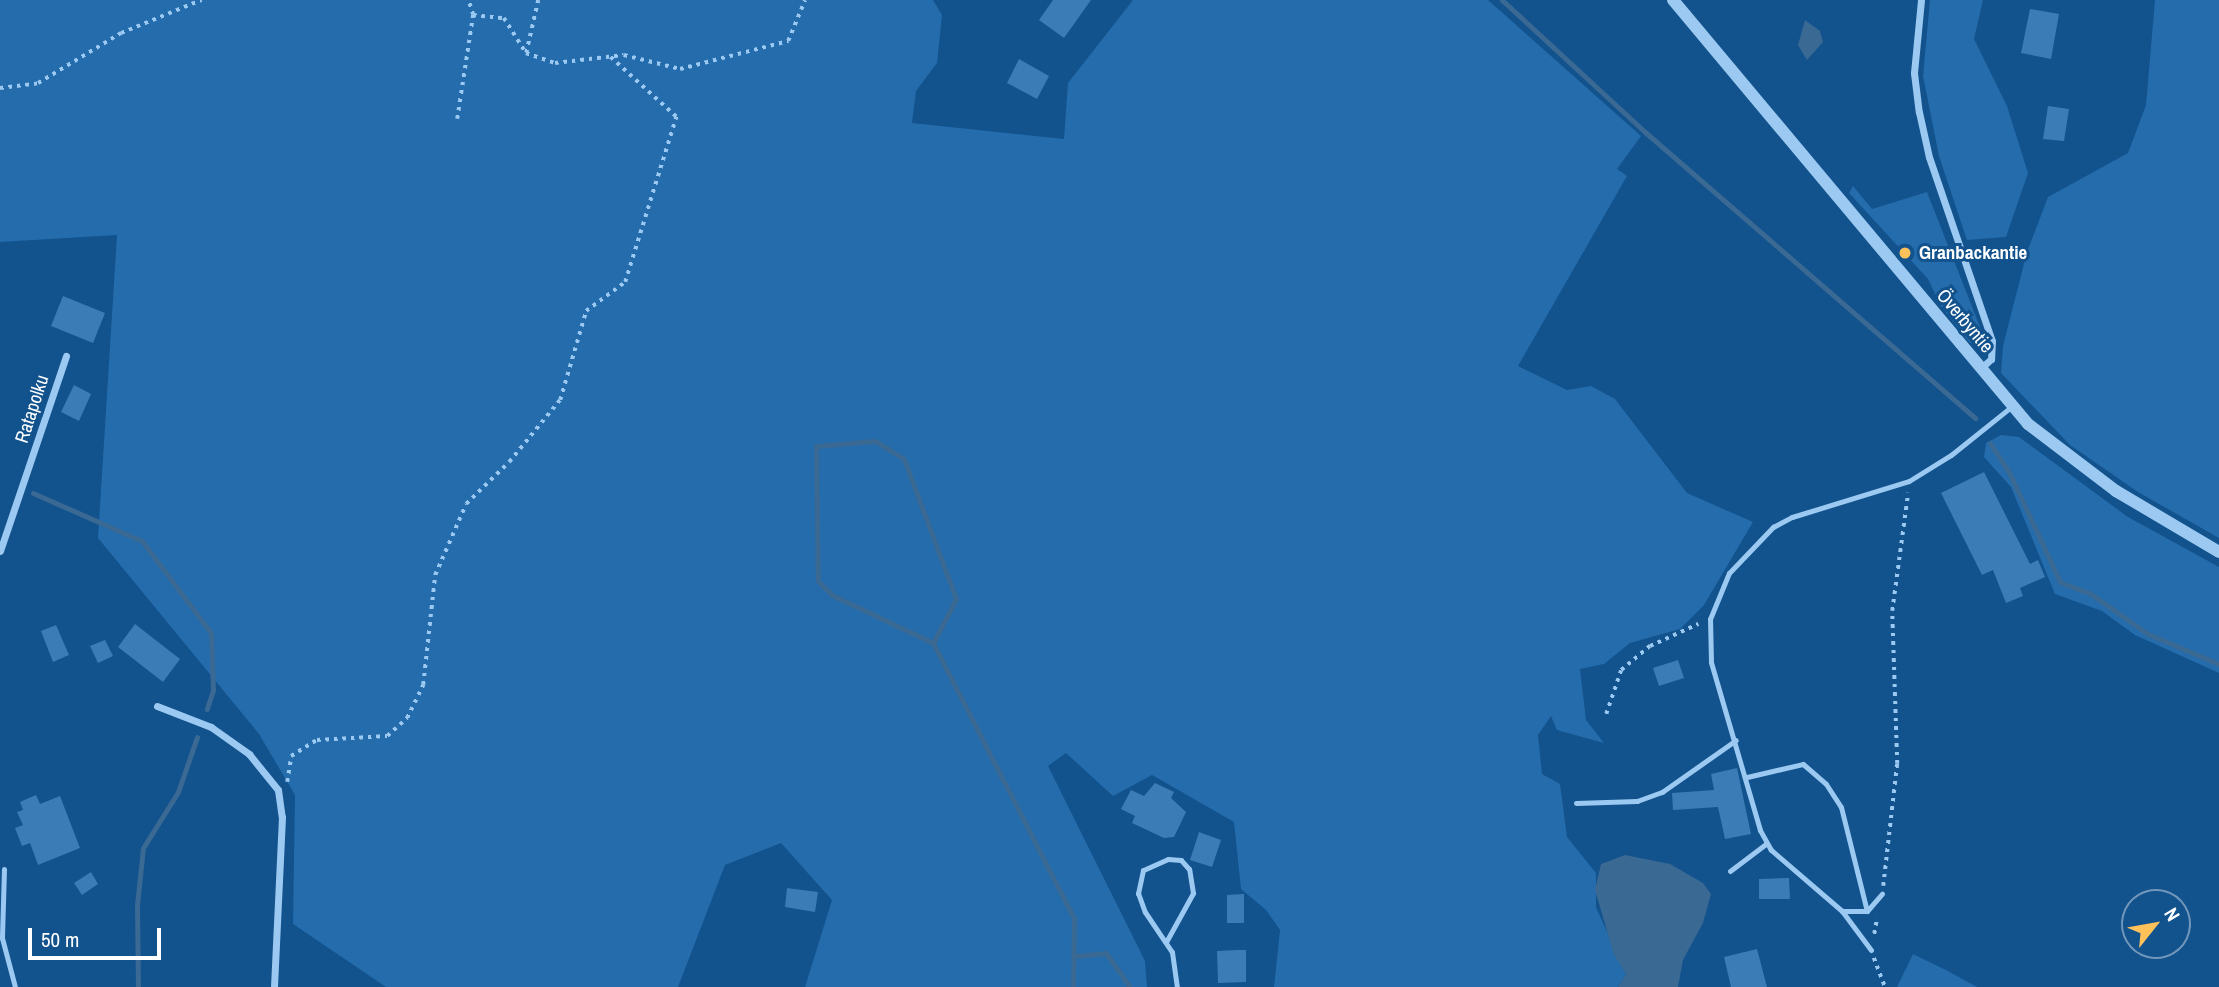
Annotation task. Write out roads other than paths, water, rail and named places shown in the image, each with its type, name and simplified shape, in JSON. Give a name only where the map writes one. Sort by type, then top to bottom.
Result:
[{"type":"street","name":"Överbyntie","points":[[1674,0],[2011,407],[2077,464],[2219,552]]},
{"type":"street","points":[[1921,0],[1914,73],[1919,112],[1936,177],[1992,341],[1991,359],[1980,369]]},
{"type":"street","name":"Ratapolku","points":[[0,551],[66,356]]},
{"type":"street","points":[[157,706],[211,727],[249,754],[278,790],[282,817],[274,987]]},
{"type":"lane","points":[[1871,950],[1842,911],[1767,843],[1759,830],[1747,777],[1711,662],[1710,619],[1729,573],[1773,527],[1792,517],[1909,481],[1951,455],[2011,407]]},
{"type":"lane","points":[[1576,803],[1637,801],[1662,792],[1736,740]]},
{"type":"lane","points":[[1747,777],[1802,764],[1826,783],[1841,807],[1867,911]]},
{"type":"lane","points":[[1730,871],[1767,843]]},
{"type":"lane","points":[[1166,942],[1193,893],[1189,869],[1181,860],[1168,859],[1155,863],[1138,879],[1144,912],[1166,942],[1177,965],[1177,987]]},
{"type":"lane","points":[[4,869],[2,938],[15,987]]},
{"type":"lane","points":[[1842,911],[1867,911],[1882,894]]},
{"type":"waterway","points":[[1502,0],[1645,132],[1975,418]]},
{"type":"waterway","points":[[933,643],[956,599],[904,459],[875,441],[816,446],[818,581],[832,595],[933,643],[1074,918],[1073,987]]},
{"type":"waterway","points":[[1990,443],[2009,472],[2060,582],[2091,594],[2148,634],[2219,664]]},
{"type":"waterway","points":[[33,493],[142,541],[211,633],[213,690],[207,709]]},
{"type":"waterway","points":[[138,987],[137,905],[143,848],[178,792],[197,737]]},
{"type":"waterway","points":[[1074,956],[1106,953],[1130,987]]},
{"type":"place","name":"Granbackantie","points":[[1905,253]]}]
